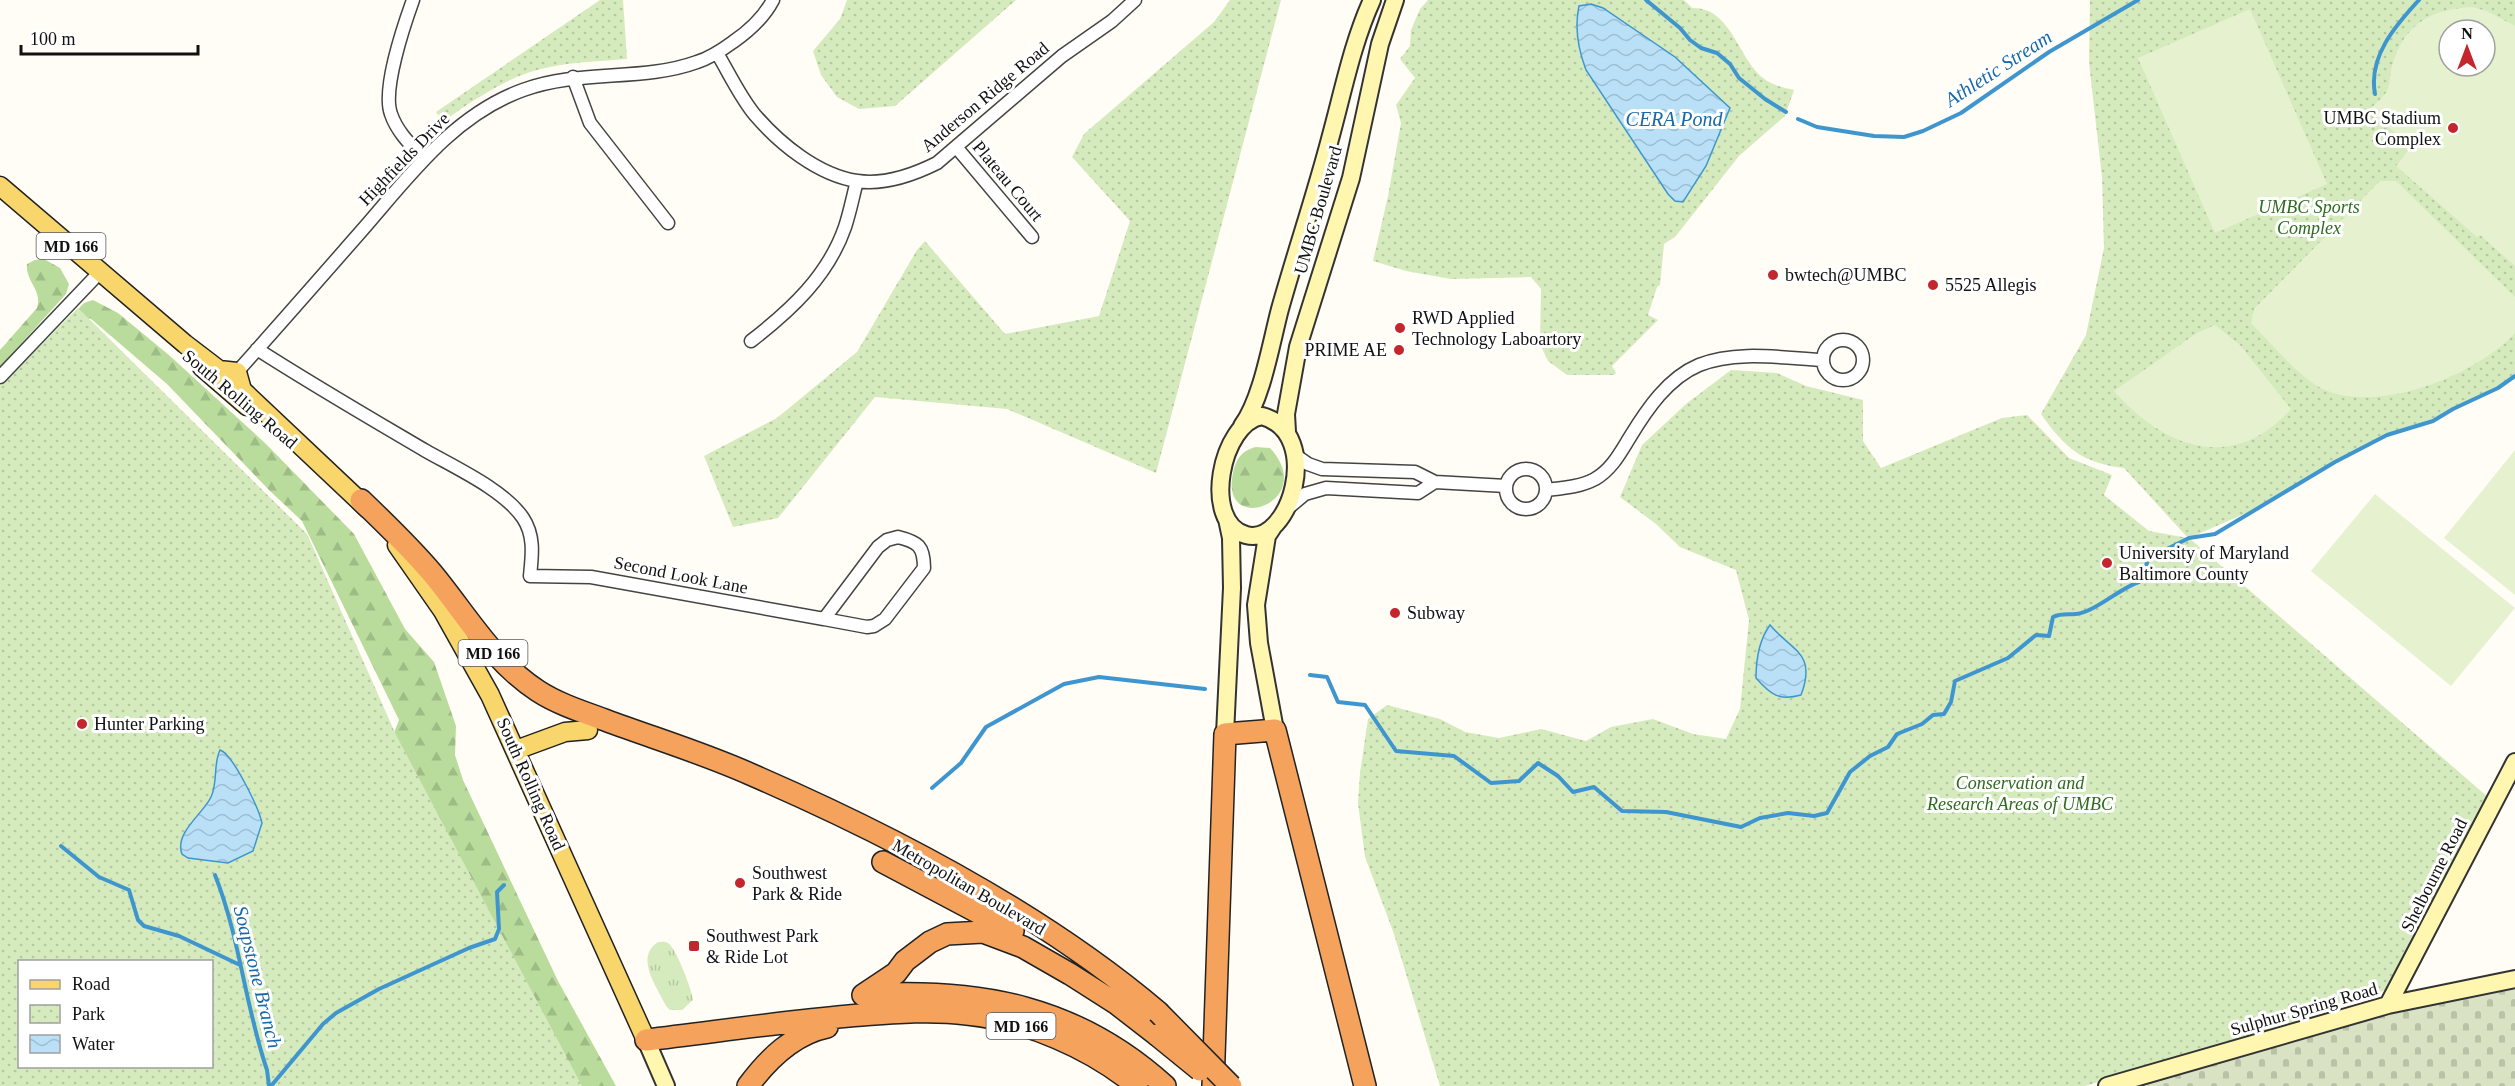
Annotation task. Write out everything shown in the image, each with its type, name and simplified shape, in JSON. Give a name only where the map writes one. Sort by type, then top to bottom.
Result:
[{"type":"highway","name":"MD 166","points":[[361,500],[400,537],[433,574],[490,649],[520,679],[540,693],[564,704],[671,744]]},
{"type":"highway","points":[[588,730],[620,732],[671,744]]},
{"type":"highway","points":[[1213,1086],[1225,734],[1275,730],[1365,1086]]},
{"type":"highway","name":"Metropolitan Boulevard","points":[[671,744],[758,778],[883,837],[956,875],[1081,953],[1126,985],[1158,1023],[1229,1086]]},
{"type":"highway","points":[[883,862],[1075,965],[1122,995],[1158,1023],[1219,1086]]},
{"type":"highway","points":[[1152,1083],[1108,1043],[1073,1024],[1036,1011],[968,995],[933,992],[863,995],[896,974],[905,961],[930,942],[947,934],[983,932],[1023,947],[1117,1004],[1158,1023]]},
{"type":"highway","name":"MD 166","points":[[646,1040],[817,1019],[892,1013],[945,1012],[1001,1020],[1068,1044],[1152,1083]]},
{"type":"highway","points":[[748,1086],[763,1066],[799,1037],[819,1028],[892,1013]]},
{"type":"main road","name":"South Rolling Road","points":[[0,186],[153,315],[177,327],[237,372],[350,477],[361,500],[387,532],[464,645],[516,750],[646,1040]]},
{"type":"main road","name":"South Rolling Road","points":[[153,315],[174,343],[291,441],[346,493],[361,500]]},
{"type":"main road","points":[[516,750],[565,732],[588,730]]},
{"type":"street","points":[[413,0],[390,81],[388,99],[390,112],[403,137],[424,159]]},
{"type":"street","name":"Highfields Drive","points":[[237,372],[424,159],[471,116],[522,90],[573,77],[680,68],[717,53],[753,27],[773,0]]},
{"type":"street","name":"Anderson Ridge Road","points":[[717,53],[754,114],[795,153],[826,171],[857,181],[891,179],[919,172],[957,148],[1062,56],[1112,21],[1135,0]]},
{"type":"street","name":"UMBC Boulevard","points":[[1242,426],[1250,416],[1330,141],[1360,26],[1372,0]]},
{"type":"street","name":"UMBC Boulevard","points":[[1287,432],[1286,414],[1298,347],[1351,178],[1380,44],[1395,0]]},
{"type":"street","points":[[573,77],[590,123],[668,223]]},
{"type":"street","name":"Plateau Court","points":[[957,148],[1032,237]]},
{"type":"street","points":[[751,340],[787,313],[821,272],[845,228],[857,181]]},
{"type":"street","points":[[0,377],[100,272]]},
{"type":"street","name":"Second Look Lane","points":[[257,349],[478,481],[517,509],[531,537],[533,552],[530,576],[591,577],[867,627],[885,620],[924,568],[921,548],[913,540],[898,537],[887,540],[879,547],[824,619]]},
{"type":"street","points":[[1546,490],[1581,485],[1597,478],[1615,462],[1665,388],[1679,375],[1699,365],[1717,359],[1753,356],[1822,360]]},
{"type":"street","points":[[1225,734],[1232,588],[1231,538],[1221,500],[1220,478],[1232,441],[1242,426],[1254,417],[1272,418],[1287,432],[1295,455],[1295,483],[1285,510]]},
{"type":"street","points":[[1295,455],[1308,464],[1322,469],[1415,472],[1435,482],[1506,486]]},
{"type":"street","points":[[1525,469],[1538,472],[1543,477],[1546,490],[1542,502],[1537,506],[1524,509],[1512,504],[1506,493],[1506,486],[1512,474],[1525,469]]},
{"type":"street","points":[[1275,730],[1259,644],[1256,605],[1267,536],[1272,527],[1285,510],[1305,494],[1326,488],[1418,493],[1435,482]]},
{"type":"street","points":[[1226,519],[1235,530],[1245,535],[1263,532],[1272,527]]},
{"type":"street","name":"Shelbourne Road","points":[[2388,1005],[2515,762]]},
{"type":"street","name":"Sulphur Spring Road","points":[[2107,1086],[2388,1005],[2515,979]]},
{"type":"street","name":"South Rolling Road","points":[[646,1040],[666,1086]]},
{"type":"green space","points":[[600,0],[623,0],[627,59],[560,65],[522,75],[481,96],[443,122],[436,112]]},
{"type":"green space","points":[[847,0],[1016,0],[895,106],[859,109],[837,97],[821,75],[813,51],[840,19]]},
{"type":"green space","points":[[1230,0],[1281,0],[1156,473],[1007,409],[875,397],[778,518],[733,527],[704,456],[777,418],[857,352],[917,250],[925,241],[1005,334],[1099,316],[1130,221],[1072,157],[1084,134],[1214,22]]},
{"type":"green space","points":[[1428,0],[1684,0],[1692,8],[1705,10],[1725,24],[1754,69],[1763,78],[1794,90],[1785,116],[1739,156],[1675,237],[1664,244],[1660,285],[1657,287],[1648,315],[1658,320],[1612,366],[1616,373],[1614,375],[1567,375],[1548,361],[1540,344],[1541,289],[1531,277],[1451,279],[1406,271],[1373,261],[1401,123],[1396,105],[1415,78],[1400,59],[1410,46],[1411,30],[1420,9]]},
{"type":"green space","name":"Conservation and Research Areas of UMBC","points":[[2090,0],[2515,0],[2515,378],[2443,415],[2387,435],[2342,458],[2267,504],[2189,538],[2489,798],[2389,987],[2372,998],[2085,1086],[1440,1086],[1393,931],[1365,857],[1358,803],[1368,719],[1387,705],[1440,719],[1465,732],[1499,738],[1541,729],[1586,741],[1611,727],[1653,719],[1693,734],[1726,739],[1740,709],[1749,620],[1736,570],[1680,547],[1656,524],[1620,497],[1642,445],[1686,404],[1731,370],[1777,373],[1806,386],[1863,400],[1863,441],[1881,468],[2002,418],[2027,415],[2069,458],[2112,475],[2104,495],[2149,531],[2188,538],[2124,468],[2097,462],[2076,452],[2058,436],[2041,414],[2086,335],[2104,248],[2102,177],[2089,63]]},
{"type":"green space","name":"UMBC Stadium Complex","points":[[2472,7],[2487,11],[2515,26],[2515,266],[2480,235],[2477,237],[2396,166],[2411,147],[2369,110],[2388,89],[2392,66],[2404,39],[2421,22],[2444,11]]},
{"type":"green space","points":[[2250,9],[2327,184],[2215,233],[2138,58]]},
{"type":"green space","points":[[2380,181],[2396,181],[2515,297],[2515,333],[2475,364],[2449,378],[2420,388],[2391,395],[2363,397],[2337,394],[2306,378],[2251,323],[2254,309]]},
{"type":"green space","points":[[44,259],[60,268],[69,284],[66,294],[0,367],[0,350],[37,308],[38,296],[29,276],[27,264]]},
{"type":"green space","points":[[93,300],[118,313],[170,356],[266,444],[354,534],[405,629],[434,662],[456,726],[455,755],[463,780],[558,981],[616,1086],[551,1086],[213,1066],[213,961],[392,738],[399,720],[302,521],[167,384],[90,318],[18,379],[0,389],[84,303]]},
{"type":"green space","points":[[78,308],[307,534],[396,735],[582,1086],[0,1086],[0,386]]},
{"type":"green space","points":[[2215,325],[2240,345],[2291,409],[2269,429],[2246,442],[2223,447],[2200,446],[2177,439],[2155,427],[2134,411],[2114,391],[2197,333]]},
{"type":"green space","points":[[1255,447],[1270,448],[1282,467],[1283,484],[1277,497],[1265,505],[1252,508],[1240,504],[1233,493],[1233,473],[1240,456]]},
{"type":"green space","points":[[2515,450],[2515,595],[2444,538]]},
{"type":"green space","points":[[2375,494],[2515,608],[2451,686],[2311,571]]},
{"type":"green space","points":[[658,942],[667,942],[671,946],[687,979],[693,1000],[682,1010],[670,1010],[666,1006],[653,981],[648,956],[651,948]]},
{"type":"green space","points":[[2515,986],[2515,1086],[2132,1086],[2379,1014]]},
{"type":"water","name":"CERA Pond","points":[[1591,4],[1603,8],[1675,57],[1730,108],[1706,166],[1683,202],[1675,201],[1668,194],[1586,70],[1579,47],[1577,23],[1579,6]]},
{"type":"water","points":[[1770,625],[1800,654],[1804,661],[1806,670],[1801,695],[1781,697],[1766,689],[1756,678],[1759,650]]},
{"type":"water","points":[[220,750],[232,761],[238,771],[262,823],[253,851],[228,863],[188,858],[182,854],[181,846],[190,824],[211,797]]},
{"type":"waterway","points":[[1646,0],[1680,28],[1690,40],[1701,48],[1717,53],[1730,64],[1739,78],[1786,112]]},
{"type":"waterway","name":"Athletic Stream","points":[[1798,119],[1817,127],[1874,136],[1904,137],[1923,131],[1961,113],[2049,52],[2138,0]]},
{"type":"waterway","points":[[2375,94],[2376,67],[2385,43],[2419,0]]},
{"type":"waterway","points":[[1310,675],[1327,677],[1338,702],[1365,705],[1396,751],[1454,756],[1491,783],[1519,781],[1538,763],[1558,776],[1573,792],[1594,787],[1622,811],[1666,812],[1741,827],[1760,818],[1788,813],[1814,816],[1827,813],[1850,772],[1870,756],[1888,747],[1897,734],[1922,724],[1933,715],[1944,714],[1951,702],[1955,681],[2008,658],[2036,635],[2049,636],[2053,617],[2076,614],[2091,609],[2139,582],[2149,558],[2189,538],[2215,534],[2335,462],[2387,435],[2433,421],[2498,388],[2515,376]]},
{"type":"waterway","points":[[932,788],[961,763],[986,727],[1064,684],[1099,677],[1205,689]]},
{"type":"waterway","points":[[61,846],[99,877],[129,890],[138,920],[144,926],[179,936],[240,965]]},
{"type":"waterway","name":"Soapstone Branch","points":[[215,875],[231,923],[269,1086]]},
{"type":"waterway","points":[[271,1086],[323,1024],[336,1013],[379,989],[469,948],[495,939],[499,929],[497,892],[504,885]]},
{"type":"place","name":"UMBC Stadium Complex","points":[[2453,128]]},
{"type":"place","name":"bwtech@UMBC","points":[[1773,275]]},
{"type":"place","name":"5525 Allegis","points":[[1933,285]]},
{"type":"place","name":"RWD Applied Technology Laboartory","points":[[1400,328]]},
{"type":"place","name":"PRIME AE","points":[[1399,350]]},
{"type":"place","name":"University of Maryland Baltimore County","points":[[2107,563]]},
{"type":"place","name":"Subway","points":[[1395,613]]},
{"type":"place","name":"Hunter Parking","points":[[82,724]]},
{"type":"place","name":"Southwest Park & Ride","points":[[740,883]]},
{"type":"place","name":"Southwest Park & Ride Lot","points":[[694,946]]},
{"type":"park label","name":"UMBC Sports Complex","points":[[2309,217]]}]
